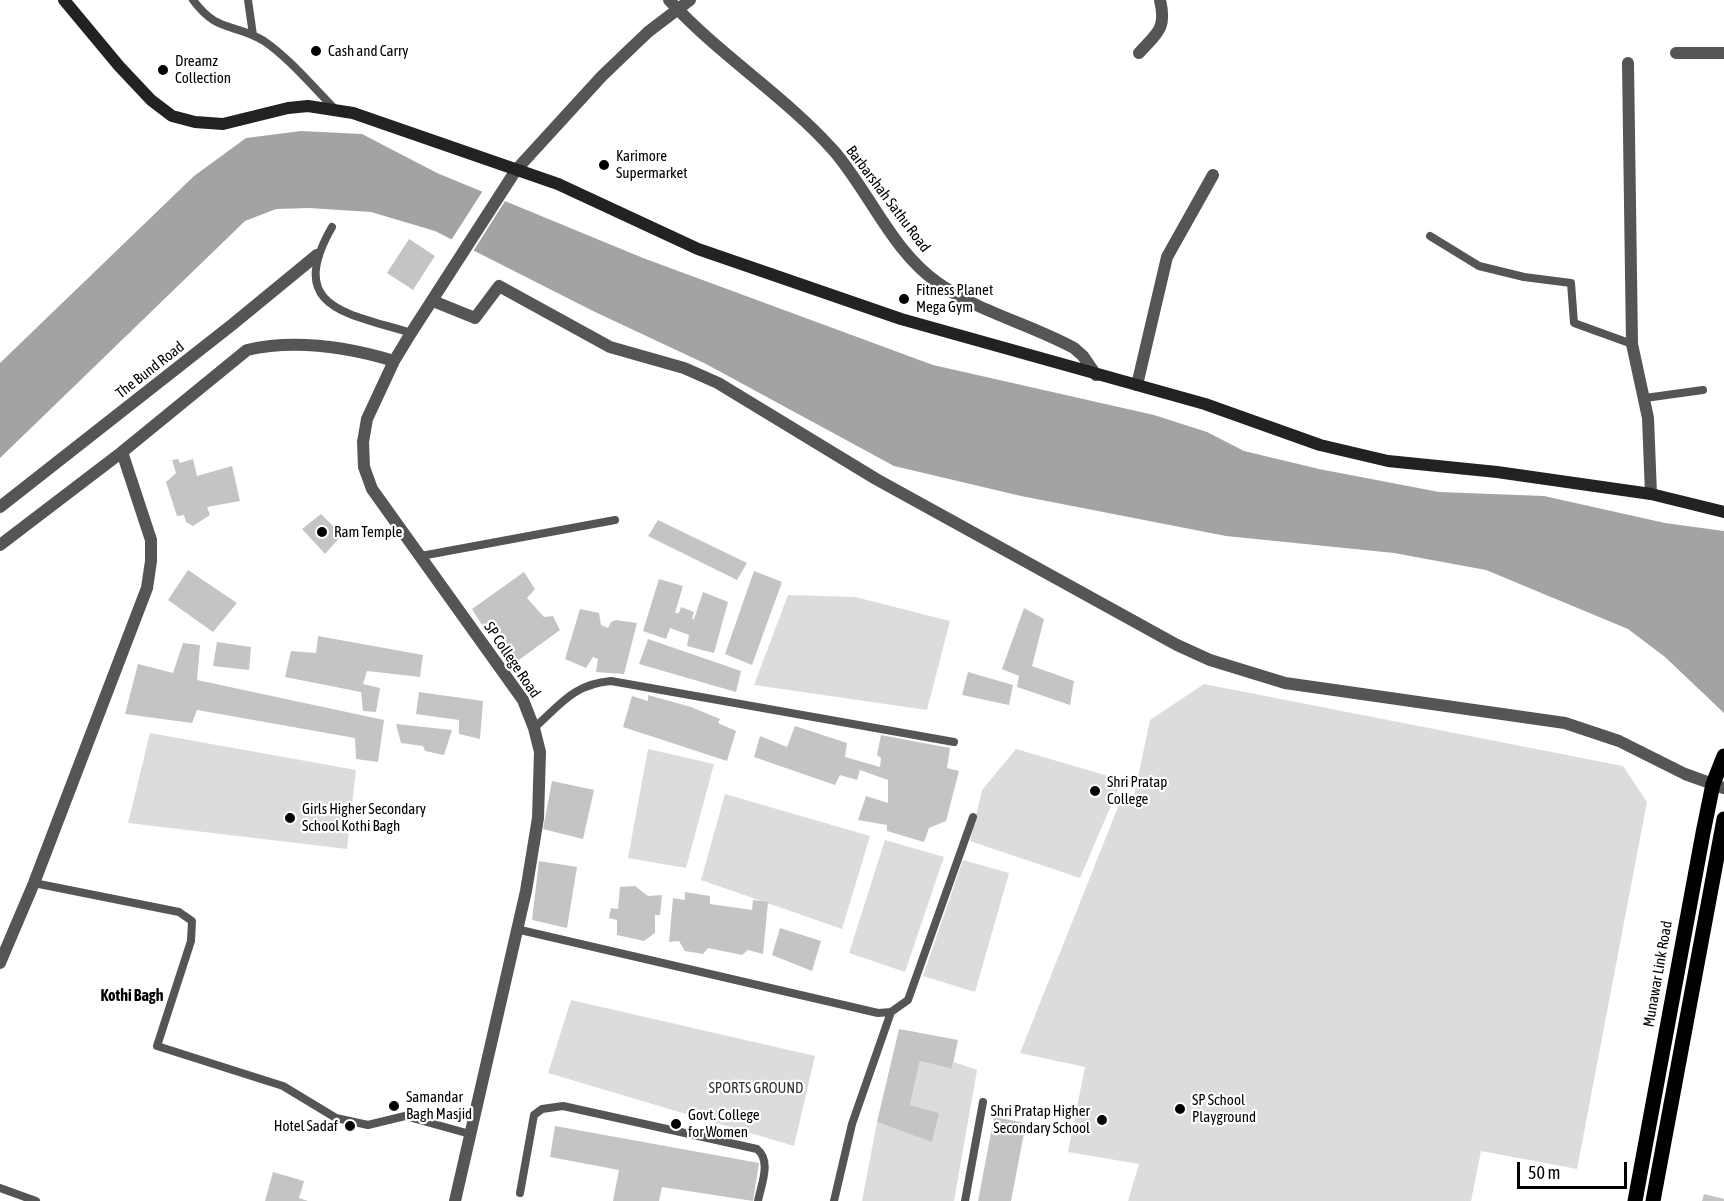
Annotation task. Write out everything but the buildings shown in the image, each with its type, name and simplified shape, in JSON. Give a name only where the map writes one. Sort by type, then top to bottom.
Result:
[{"type":"main road","points":[[64,0],[119,66],[151,100],[172,116],[195,122],[223,124],[288,108],[308,106],[335,109],[580,193],[698,249],[901,319],[1205,404],[1320,445],[1388,461],[1497,472],[1651,494],[1724,512]]},
{"type":"main road","name":"Munawar Link Road","points":[[1635,1201],[1724,756]]},
{"type":"main road","points":[[1653,1201],[1724,819]]},
{"type":"street","name":"SP College Road","points":[[455,1201],[516,929],[538,818],[540,752],[523,700],[372,489],[364,467],[363,442],[367,419],[394,361],[516,170],[602,76],[673,4],[690,0]]},
{"type":"street","points":[[1138,53],[1161,28],[1164,20],[1160,0]]},
{"type":"street","name":"Barbarshah Sathu Road","points":[[673,4],[787,104],[833,150],[903,248],[922,270],[957,296],[1074,348],[1083,356],[1096,375]]},
{"type":"street","points":[[1676,53],[1724,53]]},
{"type":"street","points":[[1628,63],[1632,344],[1645,398],[1650,441],[1651,494]]},
{"type":"street","points":[[1137,385],[1167,257],[1213,175]]},
{"type":"street","name":"The Bund Road","points":[[0,507],[317,255]]},
{"type":"street","points":[[434,301],[475,318],[499,286],[610,347],[702,375],[954,523],[1177,645],[1210,660],[1284,683],[1565,723],[1619,741],[1685,774],[1718,786]]},
{"type":"street","points":[[0,545],[122,452],[247,350],[271,344],[324,347],[363,352],[394,361]]},
{"type":"street","points":[[0,963],[34,883],[147,588],[151,540],[122,452]]},
{"type":"lane","points":[[193,0],[217,24],[253,35],[276,50],[335,109]]},
{"type":"lane","points":[[248,0],[253,35]]},
{"type":"lane","points":[[332,227],[317,255],[317,285],[326,303],[339,310],[411,333]]},
{"type":"lane","points":[[1431,236],[1479,266],[1524,277],[1571,283],[1574,323],[1632,344]]},
{"type":"lane","points":[[1645,398],[1703,390]]},
{"type":"lane","points":[[421,556],[615,520]]},
{"type":"lane","points":[[534,728],[575,691],[591,682],[611,681],[954,742]]},
{"type":"lane","points":[[516,929],[878,1013],[891,1012],[908,1000],[973,817]]},
{"type":"lane","points":[[34,883],[179,912],[192,921],[191,941],[157,1046],[283,1086],[336,1118],[368,1125],[405,1116],[470,1134]]},
{"type":"lane","points":[[834,1201],[852,1124],[891,1012]]},
{"type":"lane","points":[[965,1201],[983,1102]]},
{"type":"lane","points":[[520,1193],[534,1115],[542,1109],[563,1106],[757,1149],[762,1153],[765,1167],[758,1201]]},
{"type":"lane","points":[[0,1188],[36,1201]]},
{"type":"green space","points":[[788,595],[855,597],[950,621],[927,710],[754,685]]},
{"type":"green space","points":[[1204,684],[1623,766],[1647,802],[1577,1169],[1481,1151],[1471,1201],[1128,1201],[1139,1164],[1068,1152],[1085,1067],[1020,1053],[1124,792],[1134,796],[1150,720]]},
{"type":"green space","points":[[150,733],[356,770],[347,849],[128,823]]},
{"type":"green space","points":[[648,749],[714,764],[686,868],[628,858]]},
{"type":"green space","points":[[1016,749],[1122,780],[1080,878],[970,841],[982,790]]},
{"type":"green space","points":[[725,794],[870,836],[842,929],[701,880]]},
{"type":"green space","points":[[885,840],[944,857],[905,972],[849,953]]},
{"type":"green space","points":[[963,860],[1009,873],[975,992],[923,976]]},
{"type":"green space","name":"SPORTS GROUND","points":[[571,1000],[815,1056],[794,1146],[548,1073]]},
{"type":"green space","points":[[920,1061],[952,1069],[954,1062],[977,1070],[954,1201],[862,1201],[877,1122],[932,1141],[938,1113],[910,1105]]},
{"type":"shaded area","points":[[301,131],[362,134],[437,173],[643,258],[933,365],[1154,415],[1207,432],[1244,451],[1319,469],[1439,492],[1544,496],[1665,523],[1724,531],[1724,713],[1665,657],[1628,629],[1486,570],[1394,553],[1226,536],[1021,496],[894,466],[706,364],[595,312],[435,231],[371,212],[309,208],[276,209],[245,221],[0,458],[0,363],[194,176],[246,138]]},
{"type":"pier","points":[[484,189],[507,198],[472,253],[450,242]]},
{"type":"place","name":"Cash and Carry","points":[[316,51]]},
{"type":"place","name":"Dreamz Collection","points":[[163,70]]},
{"type":"place","name":"Karimore Supermarket","points":[[604,165]]},
{"type":"place","name":"Fitness Planet Mega Gym","points":[[904,299]]},
{"type":"place","name":"Ram Temple","points":[[322,532]]},
{"type":"place","name":"Shri Pratap College","points":[[1095,791]]},
{"type":"place","name":"Girls Higher Secondary School Kothi Bagh","points":[[290,818]]},
{"type":"place","name":"Samandar Bagh Masjid","points":[[394,1106]]},
{"type":"place","name":"SP School Playground","points":[[1180,1109]]},
{"type":"place","name":"Shri Pratap Higher Secondary School","points":[[1102,1120]]},
{"type":"place","name":"Govt. College for Women","points":[[676,1124]]},
{"type":"place","name":"Hotel Sadaf","points":[[350,1126]]},
{"type":"district","name":"Kothi Bagh","points":[[132,996]]}]
